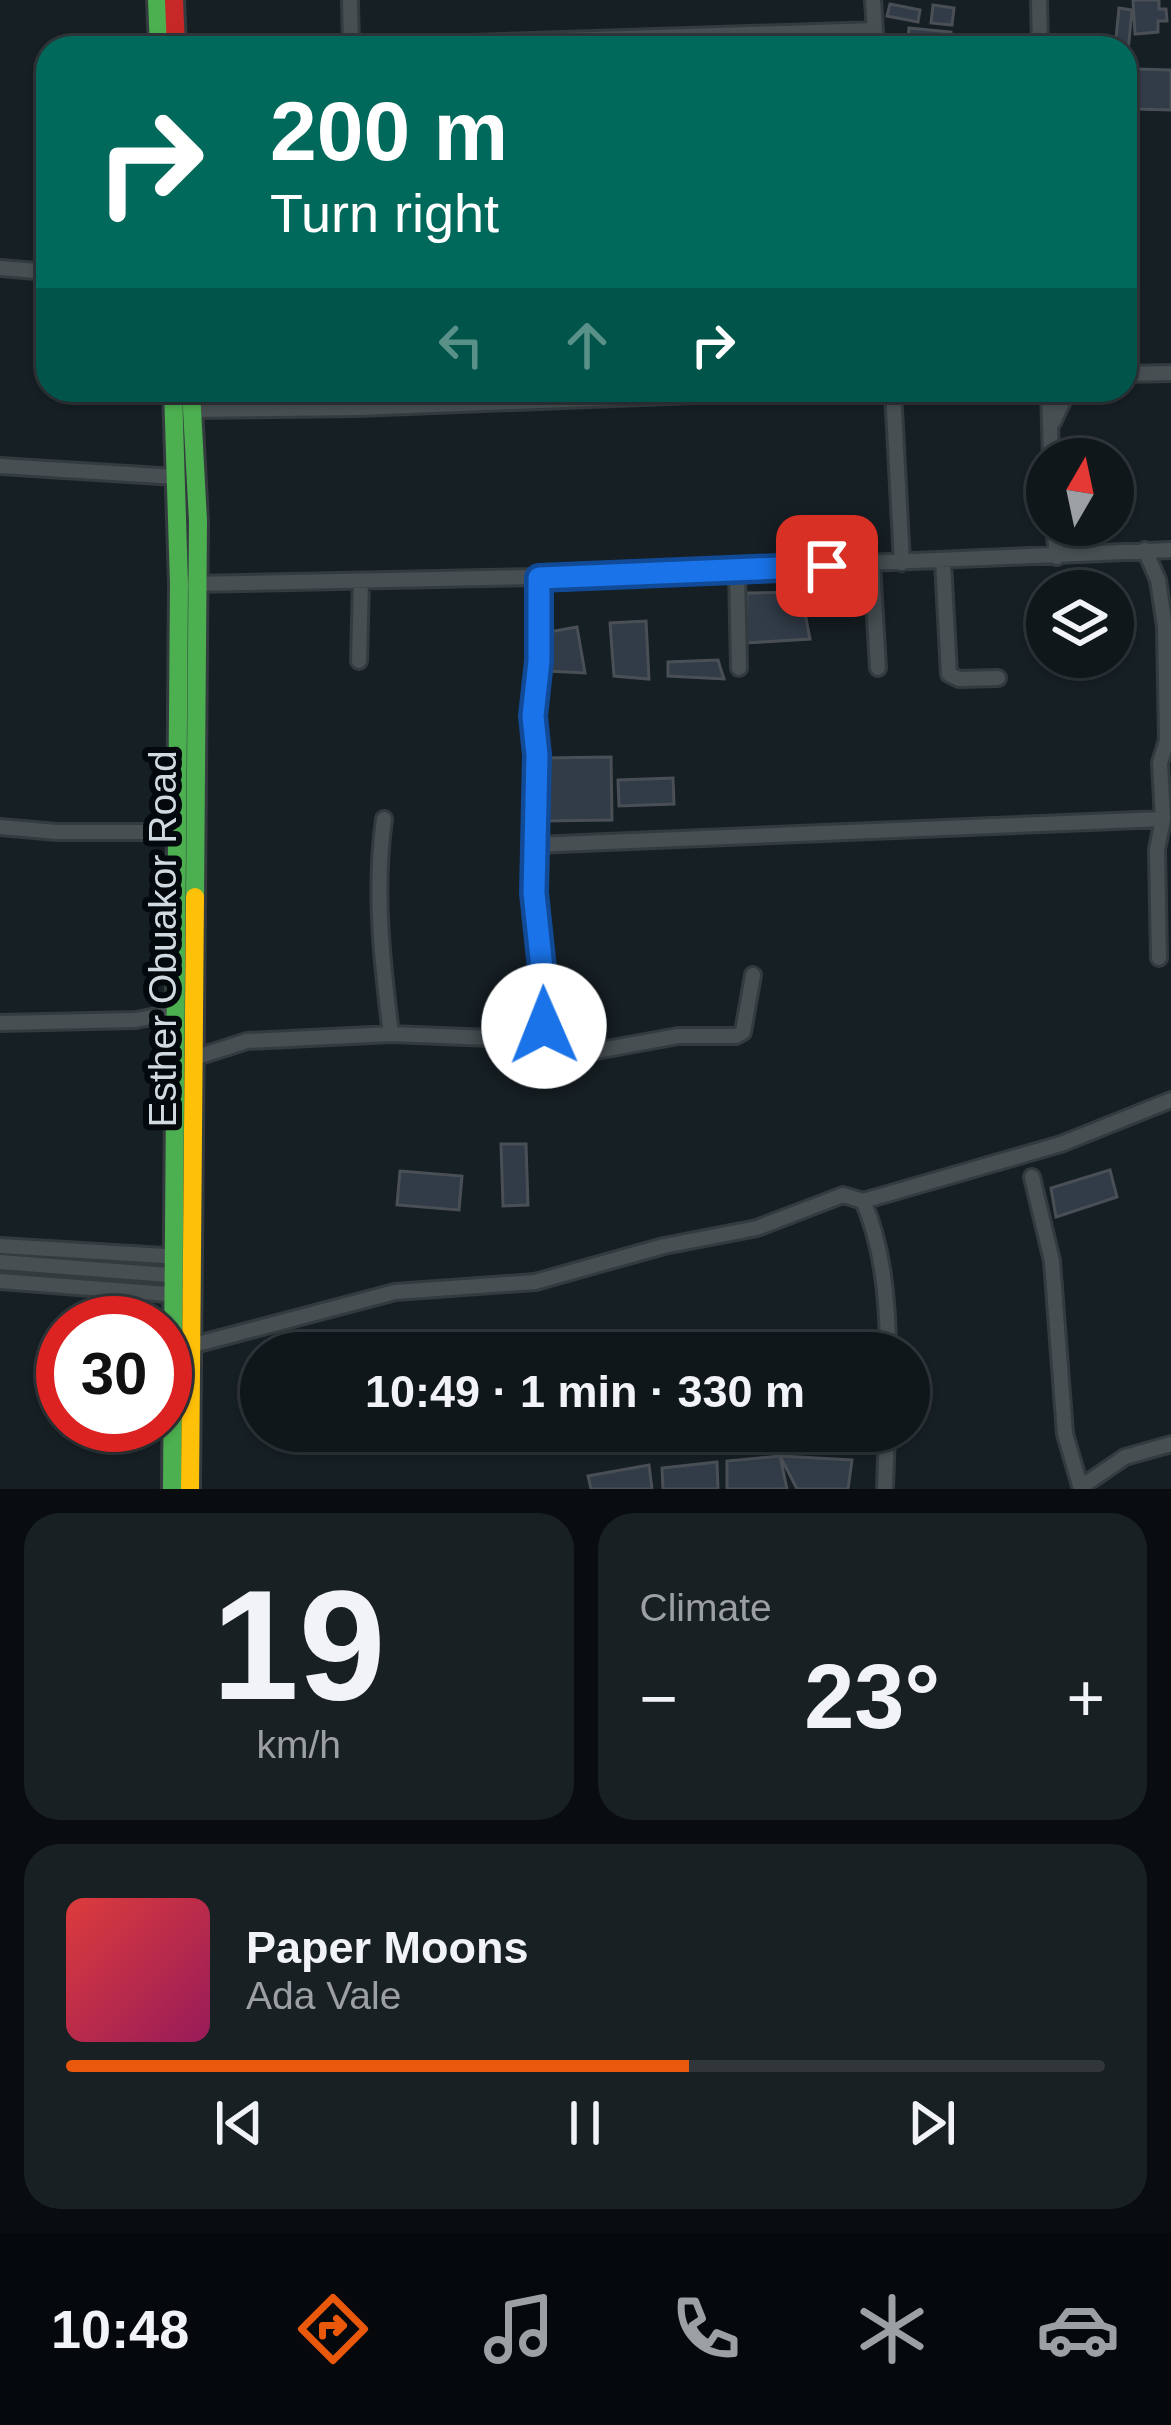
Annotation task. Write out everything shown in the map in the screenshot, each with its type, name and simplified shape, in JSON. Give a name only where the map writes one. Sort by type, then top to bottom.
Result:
[{"type":"street","points":[[158,0],[159,36]]},
{"type":"street","points":[[174,0],[176,36]]},
{"type":"street","points":[[350,0],[351,36]]},
{"type":"street","points":[[873,0],[875,36]]},
{"type":"street","points":[[1039,0],[1040,36]]},
{"type":"street","points":[[678,36],[875,30]]},
{"type":"street","points":[[0,268],[36,271]]},
{"type":"street","points":[[1137,374],[1171,373]]},
{"type":"street","name":"Esther Obuakor Road","points":[[172,1489],[194,1058],[188,584],[173,402]]},
{"type":"street","name":"Esther Obuakor Road","points":[[186,1296],[177,1012],[178,832],[191,402]]},
{"type":"street","points":[[233,402],[358,408],[513,402]]},
{"type":"street","points":[[358,402],[358,408]]},
{"type":"street","points":[[894,402],[902,563]]},
{"type":"street","points":[[1050,402],[1051,438]]},
{"type":"street","points":[[1051,427],[1062,402]]},
{"type":"street","points":[[0,466],[176,477]]},
{"type":"street","points":[[1056,546],[1057,557]]},
{"type":"street","points":[[1145,550],[1158,580],[1165,627],[1167,740],[1160,764],[1159,958]]},
{"type":"street","points":[[188,584],[539,578],[1171,550]]},
{"type":"street","points":[[943,562],[949,674],[959,679],[998,678]]},
{"type":"street","points":[[872,565],[878,668]]},
{"type":"street","points":[[737,569],[739,668]]},
{"type":"street","points":[[538,1040],[546,1006],[534,893],[539,578]]},
{"type":"street","points":[[359,661],[361,581]]},
{"type":"street","points":[[384,819],[378,869],[380,936],[391,1034]]},
{"type":"street","points":[[534,844],[1163,819]]},
{"type":"street","points":[[0,827],[178,832]]},
{"type":"street","points":[[194,1058],[247,1041],[391,1034],[538,1040],[596,1051],[658,1038],[736,1036],[743,1032],[753,975]]},
{"type":"street","points":[[0,1023],[136,1020],[177,1012]]},
{"type":"street","points":[[192,1345],[394,1292],[535,1282],[664,1246],[758,1228],[843,1195],[863,1201],[1061,1144],[1171,1100]]},
{"type":"street","points":[[1032,1178],[1052,1261],[1064,1434],[1081,1488]]},
{"type":"street","points":[[863,1201],[873,1223],[888,1332]]},
{"type":"street","points":[[0,1246],[184,1276]]},
{"type":"street","points":[[0,1262],[184,1276]]},
{"type":"street","points":[[0,1281],[184,1276]]},
{"type":"street","points":[[1081,1488],[1125,1457],[1171,1444]]},
{"type":"street","name":"Esther Obuakor Road","points":[[190,1452],[190,1489]]},
{"type":"street","points":[[885,1489],[886,1452]]},
{"type":"building","points":[[1133,0],[1159,0],[1167,21],[1158,21],[1158,32],[1135,34]]},
{"type":"building","points":[[890,4],[920,10],[918,22],[887,16]]},
{"type":"building","points":[[933,5],[954,8],[952,25],[931,23]]},
{"type":"building","points":[[1119,8],[1132,10],[1130,36],[1116,36]]},
{"type":"building","points":[[909,28],[951,32],[951,36],[908,36]]},
{"type":"building","points":[[1137,69],[1171,70],[1171,110],[1137,109]]},
{"type":"building","points":[[801,592],[810,639],[746,643],[747,593]]},
{"type":"building","points":[[646,621],[649,679],[614,676],[610,623]]},
{"type":"building","points":[[577,627],[585,673],[548,671],[549,632]]},
{"type":"building","points":[[718,660],[724,679],[668,676],[668,662]]},
{"type":"building","points":[[611,757],[612,820],[544,821],[543,758]]},
{"type":"building","points":[[673,778],[674,804],[619,806],[618,780]]},
{"type":"building","points":[[501,1144],[526,1144],[528,1205],[503,1206]]},
{"type":"building","points":[[1110,1170],[1117,1197],[1056,1217],[1051,1188]]},
{"type":"building","points":[[400,1171],[462,1176],[459,1210],[397,1205]]},
{"type":"building","points":[[780,1456],[787,1489],[727,1489],[727,1461]]},
{"type":"building","points":[[780,1456],[852,1460],[848,1489],[797,1489]]},
{"type":"building","points":[[717,1462],[718,1489],[663,1489],[662,1468]]},
{"type":"building","points":[[649,1465],[652,1489],[591,1489],[588,1476]]},
{"type":"traffic: fast","points":[[157,0],[158,36]]},
{"type":"traffic: fast","points":[[172,1489],[179,584],[173,402]]},
{"type":"traffic: fast","points":[[192,402],[198,521],[195,897]]},
{"type":"traffic: slow","points":[[190,1489],[195,897]]},
{"type":"traffic: jam","points":[[174,0],[176,36]]},
{"type":"route","points":[[544,1026],[533,820],[539,578],[827,566]]}]
